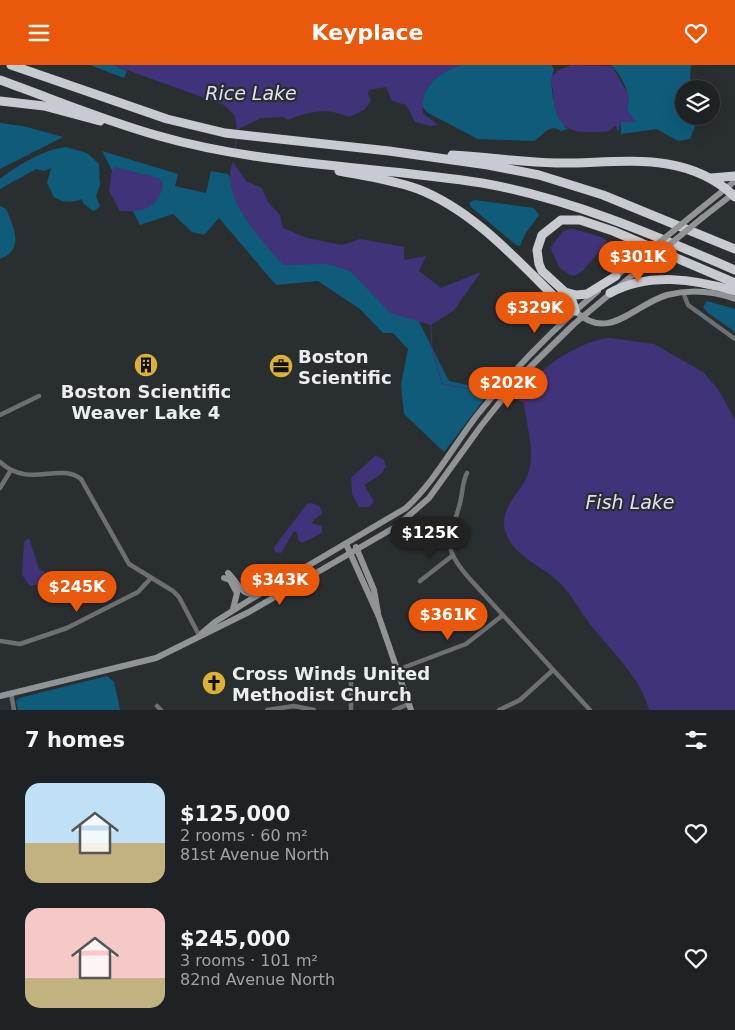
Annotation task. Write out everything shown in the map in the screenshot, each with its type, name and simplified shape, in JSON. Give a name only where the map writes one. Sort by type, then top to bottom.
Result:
[{"type":"highway","points":[[11,65],[167,119],[225,133],[389,151],[555,163],[654,161],[676,165],[732,193]]},
{"type":"highway","points":[[0,80],[160,136]]},
{"type":"highway","points":[[0,101],[44,106],[160,136],[251,155],[484,183],[540,196],[605,217],[735,270]]},
{"type":"highway","points":[[389,151],[488,165],[539,175],[603,195],[735,249]]},
{"type":"highway","points":[[288,160],[384,180],[417,189],[449,204],[468,217],[567,309],[575,311],[573,303],[534,261],[532,251],[540,231],[553,220],[565,215],[578,215],[638,236],[735,278]]},
{"type":"highway","points":[[703,177],[720,179],[735,176]]},
{"type":"highway","points":[[542,271],[537,257],[538,242],[542,235],[554,224],[570,218],[613,231],[735,283]]},
{"type":"highway","points":[[561,289],[569,294],[583,295],[616,276]]},
{"type":"highway","points":[[610,293],[636,282],[672,280],[700,281],[735,291]]},
{"type":"main road","points":[[0,696],[143,662],[170,651],[199,635],[242,616],[397,526],[423,505],[505,394],[582,317],[732,193],[735,181]]},
{"type":"main road","points":[[199,635],[232,611],[402,511],[416,498],[496,392],[540,343],[616,276],[699,210],[732,193]]},
{"type":"main road","points":[[575,311],[591,323],[607,324],[661,297],[683,292],[704,291],[735,299]]},
{"type":"main road","points":[[353,540],[353,551],[379,617],[410,707]]},
{"type":"main road","points":[[346,544],[353,551]]},
{"type":"main road","points":[[232,611],[237,593],[226,575],[238,588],[248,593],[254,593],[279,583]]},
{"type":"street","points":[[683,292],[688,305],[735,339]]},
{"type":"street","points":[[0,415],[39,396]]},
{"type":"street","points":[[0,462],[11,471],[35,476],[72,473],[81,479],[125,559],[134,569],[165,586],[178,597],[199,635]]},
{"type":"street","points":[[0,488],[11,471]]},
{"type":"street","points":[[467,473],[463,481],[460,502],[450,530],[452,556],[502,615],[590,710]]},
{"type":"street","points":[[420,581],[452,556]]},
{"type":"street","points":[[0,641],[20,644],[67,628],[138,592],[150,579]]},
{"type":"street","points":[[396,670],[466,644],[502,615]]},
{"type":"street","points":[[498,710],[520,700],[553,670]]},
{"type":"street","points":[[351,675],[351,710]]},
{"type":"street","points":[[11,693],[14,710]]},
{"type":"street","points":[[267,710],[294,706],[314,710]]},
{"type":"street","points":[[394,710],[410,707]]},
{"type":"shaded area","points":[[90,65],[113,65],[127,71],[124,78]]},
{"type":"shaded area","points":[[461,65],[552,65],[554,70],[552,92],[559,117],[567,129],[561,131],[553,128],[550,129],[534,141],[478,139],[428,113],[422,106],[423,98],[430,85],[447,71]]},
{"type":"shaded area","points":[[611,65],[691,65],[691,80],[675,80],[675,125],[694,125],[690,139],[678,141],[657,129],[621,134],[621,122],[635,121],[627,110],[627,92],[619,74]]},
{"type":"shaded area","points":[[0,123],[23,126],[63,137],[0,169]]},
{"type":"shaded area","points":[[66,147],[87,153],[99,164],[100,185],[96,196],[100,206],[96,210],[93,211],[83,203],[82,199],[68,202],[54,197],[47,183],[51,168],[44,171],[36,169],[0,189],[0,179],[15,169],[48,151]]},
{"type":"shaded area","points":[[102,151],[178,174],[175,186],[206,193],[211,171],[228,174],[245,209],[412,308],[449,381],[491,390],[444,452],[404,414],[401,385],[408,349],[393,333],[383,333],[360,309],[318,281],[276,285],[219,218],[204,235],[192,232],[173,214],[140,225]]},
{"type":"shaded area","points":[[474,200],[534,208],[539,215],[525,234],[520,246],[516,245],[471,207],[469,203]]},
{"type":"shaded area","points":[[0,206],[6,209],[12,223],[15,244],[13,250],[8,255],[0,259]]},
{"type":"shaded area","points":[[707,301],[735,309],[735,332],[708,313],[703,307]]},
{"type":"shaded area","points":[[107,676],[114,682],[120,710],[18,710],[16,701],[19,698]]},
{"type":"water","name":"Rice Lake","points":[[113,65],[461,65],[438,77],[432,82],[424,95],[423,113],[438,125],[431,126],[415,122],[406,105],[392,101],[386,87],[369,90],[368,94],[371,101],[364,110],[349,117],[333,112],[318,111],[288,120],[283,117],[261,118],[237,130],[235,116],[224,105]]},
{"type":"water","points":[[571,65],[612,66],[629,96],[627,110],[636,122],[621,122],[618,132],[615,125],[610,131],[586,132],[571,129],[564,125],[559,120],[556,112],[550,78],[559,70]]},
{"type":"water","points":[[233,162],[246,181],[262,188],[268,202],[280,215],[283,228],[307,238],[342,245],[360,239],[404,247],[404,260],[426,256],[419,271],[441,288],[481,272],[454,310],[431,325],[390,313],[350,271],[327,264],[283,265],[254,231],[237,203],[230,175]]},
{"type":"water","points":[[115,167],[159,178],[163,184],[158,199],[154,204],[136,211],[120,211],[109,191],[112,170]]},
{"type":"water","points":[[573,229],[601,237],[607,241],[583,271],[576,275],[570,275],[560,268],[551,247],[563,231]]},
{"type":"water","name":"Fish Lake","points":[[610,338],[654,344],[703,372],[718,389],[735,420],[735,710],[649,710],[640,687],[590,624],[565,588],[518,551],[507,536],[504,518],[511,502],[526,479],[531,463],[531,445],[524,403],[526,392],[533,381],[557,360],[586,344]]},
{"type":"water","points":[[376,455],[384,460],[386,467],[380,475],[364,485],[374,501],[370,507],[359,507],[352,494],[351,478]]},
{"type":"water","points":[[312,503],[320,507],[322,513],[311,523],[322,526],[322,533],[302,543],[298,540],[297,533],[294,531],[281,553],[275,552],[274,547],[307,504]]},
{"type":"water","points":[[29,538],[39,569],[45,572],[39,584],[30,586],[22,575],[24,542]]},
{"type":"waterway","points":[[235,149],[237,138]]},
{"type":"waterway","points":[[431,325],[432,348],[442,384],[481,391]]},
{"type":"waterway","points":[[519,396],[532,403]]},
{"type":"place","name":"Boston Scientific Weaver Lake 4","points":[[146,365]]},
{"type":"place","name":"Boston Scientific","points":[[281,366]]},
{"type":"place","name":"Cross Winds United Methodist Church","points":[[214,683]]}]
